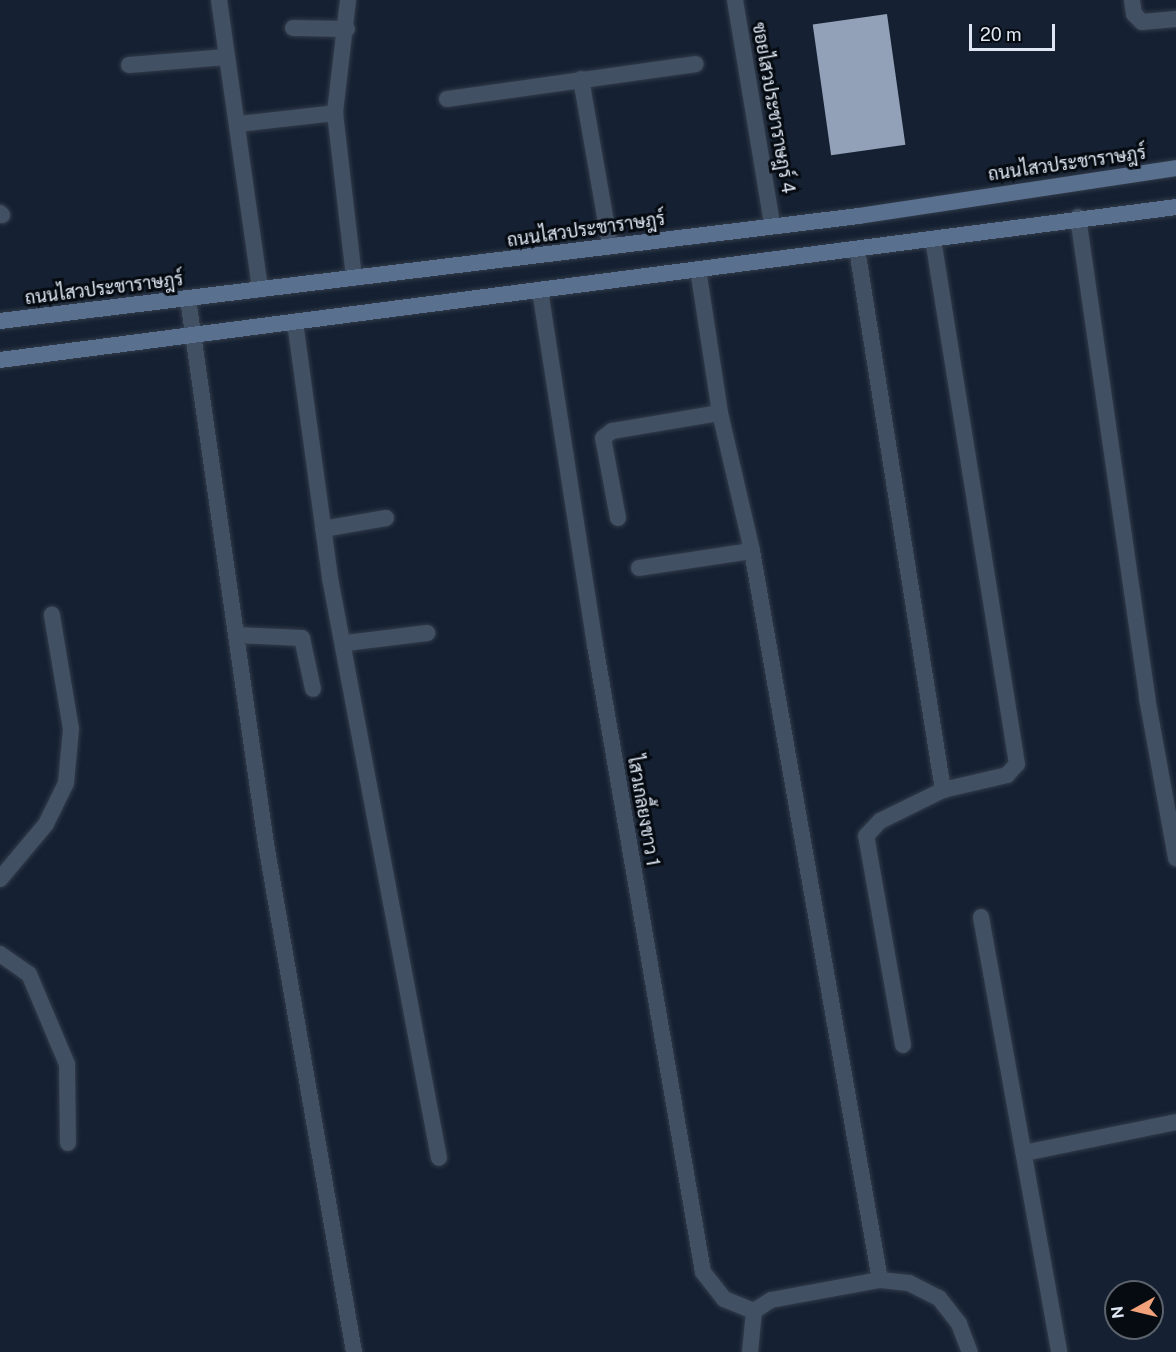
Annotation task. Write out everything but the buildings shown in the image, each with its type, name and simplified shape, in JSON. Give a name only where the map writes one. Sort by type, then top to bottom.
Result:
[{"type":"main road","name":"ถนนไสวประชาราษฎร์","points":[[0,321],[610,246],[772,223],[859,216],[1176,168]]},
{"type":"main road","points":[[0,360],[933,239],[1077,217],[1176,207]]},
{"type":"street","points":[[219,0],[239,124],[260,289]]},
{"type":"street","points":[[348,0],[347,29],[335,113],[354,278]]},
{"type":"street","name":"ซอยไสวประชาราษฎร์ 4","points":[[735,0],[772,223]]},
{"type":"street","points":[[1132,0],[1134,14],[1142,22],[1176,20]]},
{"type":"street","points":[[293,28],[347,29]]},
{"type":"street","points":[[129,65],[227,57]]},
{"type":"street","points":[[447,99],[696,64]]},
{"type":"street","points":[[581,79],[610,246]]},
{"type":"street","points":[[239,124],[335,113]]},
{"type":"street","points":[[1077,217],[1147,698],[1176,858]]},
{"type":"street","points":[[903,1045],[866,836],[880,820],[943,789],[1006,776],[1017,764],[933,239]]},
{"type":"street","points":[[856,249],[943,789]]},
{"type":"street","points":[[698,269],[720,413],[752,551],[880,1280]]},
{"type":"street","name":"ไสวเกลี้ยงขาว 1","points":[[540,290],[601,680],[703,1272],[724,1299],[754,1311]]},
{"type":"street","points":[[188,299],[266,844],[354,1352]]},
{"type":"street","points":[[295,322],[323,529],[346,643],[439,1158]]},
{"type":"street","points":[[618,518],[603,438],[612,431],[720,413]]},
{"type":"street","points":[[323,529],[386,518]]},
{"type":"street","points":[[639,568],[752,551]]},
{"type":"street","points":[[0,879],[46,824],[66,783],[71,729],[52,615]]},
{"type":"street","points":[[346,643],[427,633]]},
{"type":"street","points":[[236,635],[302,638],[313,689]]},
{"type":"street","points":[[981,917],[1059,1352]]},
{"type":"street","points":[[0,954],[28,974],[67,1064],[68,1143]]},
{"type":"street","points":[[1023,1153],[1176,1122]]},
{"type":"street","points":[[750,1352],[754,1311],[771,1300],[880,1280],[909,1283],[939,1298],[959,1324],[970,1352]]}]
